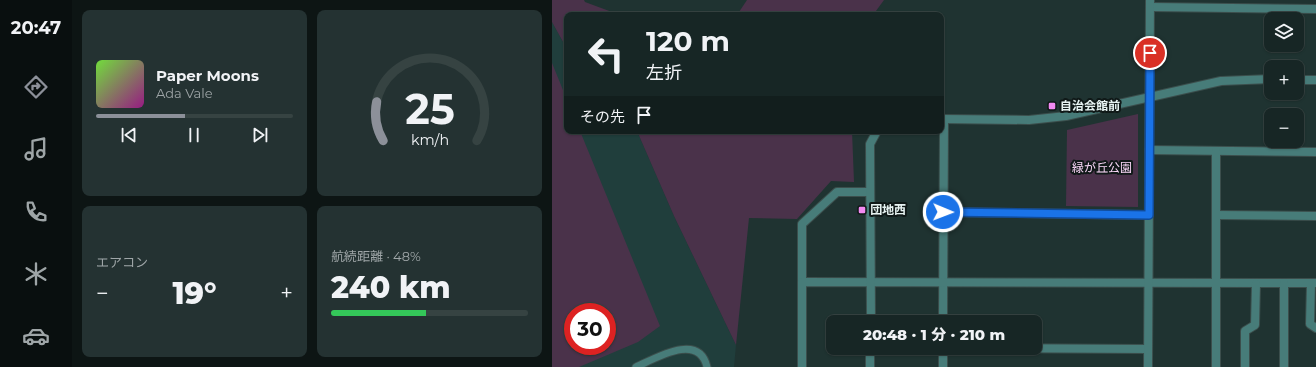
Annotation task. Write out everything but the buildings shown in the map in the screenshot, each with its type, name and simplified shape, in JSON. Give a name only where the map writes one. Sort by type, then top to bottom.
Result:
[{"type":"street","points":[[1148,367],[1150,3],[1316,9]]},
{"type":"street","points":[[944,119],[1029,120],[1066,116],[1221,81],[1264,80]]},
{"type":"street","points":[[1304,80],[1316,80]]},
{"type":"street","points":[[870,315],[870,144],[875,134]]},
{"type":"street","points":[[942,134],[943,315]]},
{"type":"street","points":[[1149,150],[1316,152]]},
{"type":"street","points":[[1216,151],[1216,367]]},
{"type":"street","points":[[802,367],[802,224],[837,192],[870,192]]},
{"type":"street","points":[[943,212],[1149,215]]},
{"type":"street","points":[[1216,215],[1316,216]]},
{"type":"street","points":[[802,282],[871,280],[942,282],[1314,283],[1310,324],[1316,328]]},
{"type":"street","points":[[1284,283],[1284,367]]},
{"type":"street","points":[[1245,367],[1245,331],[1255,325],[1256,284]]},
{"type":"street","points":[[1042,348],[1148,349]]},
{"type":"street","points":[[870,355],[870,367]]},
{"type":"street","points":[[943,355],[943,367]]},
{"type":"lane","points":[[636,367],[680,349],[698,352],[705,359],[707,367]]},
{"type":"shaded area","points":[[552,22],[564,44],[564,134],[638,134],[674,216],[736,345],[734,367],[552,367]]},
{"type":"green space","points":[[552,0],[584,0],[585,2],[612,12],[564,12],[564,44],[552,22]]},
{"type":"green space","points":[[747,0],[884,0],[875,12],[739,12]]},
{"type":"green space","points":[[552,63],[564,93],[564,134],[581,134],[660,326],[638,342],[616,351],[616,303],[564,303],[564,355],[607,355],[579,367],[552,367]]},
{"type":"green space","name":"緑が丘公園","points":[[1138,114],[1138,207],[1066,206],[1067,130]]},
{"type":"green space","points":[[638,134],[852,134],[854,182],[831,181],[797,219],[749,218],[736,345],[674,216]]},
{"type":"place","name":"自治会館前","points":[[1052,106]]},
{"type":"place","name":"団地西","points":[[862,210]]},
{"type":"route","points":[[943,212],[1149,215],[1150,53]]}]
